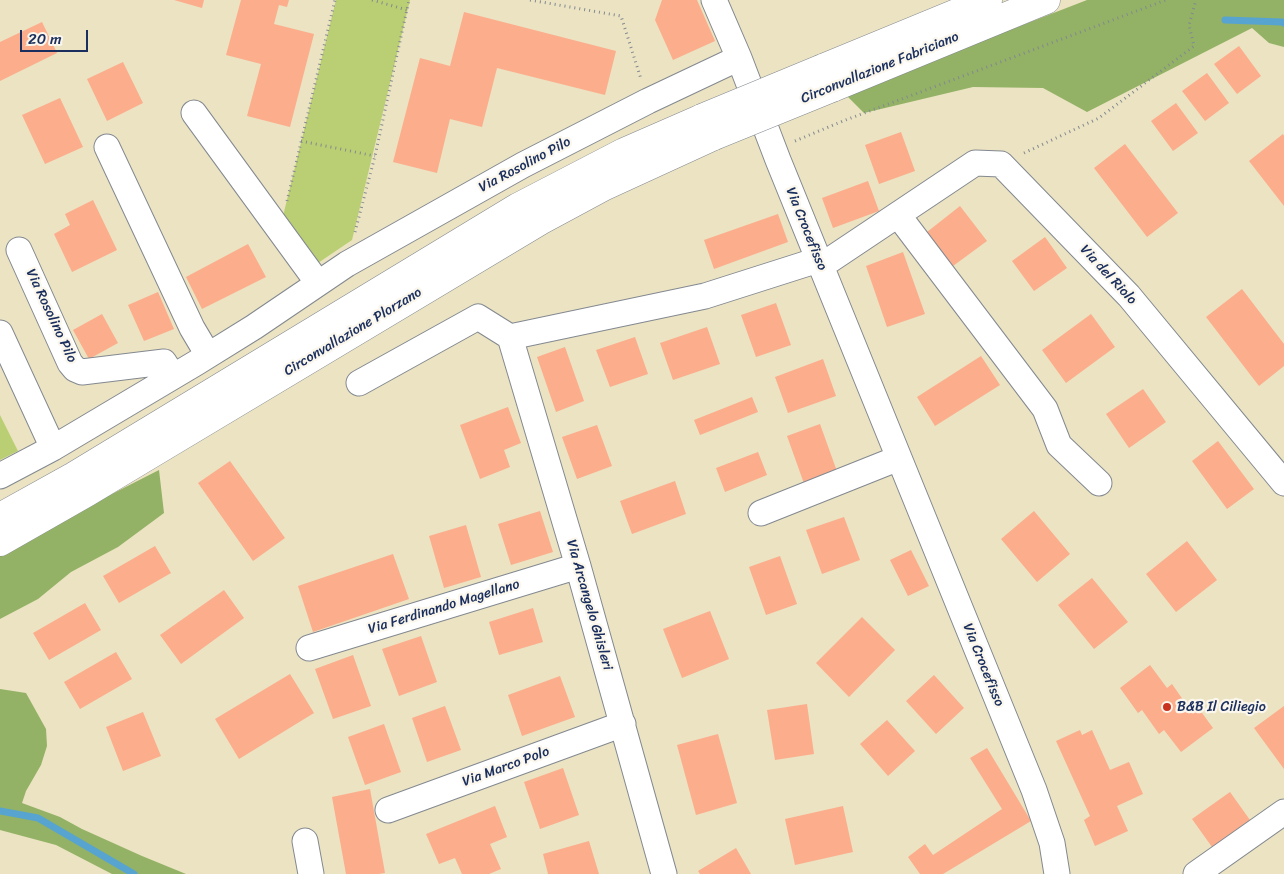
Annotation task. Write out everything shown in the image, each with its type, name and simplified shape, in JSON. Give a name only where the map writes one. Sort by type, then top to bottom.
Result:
[{"type":"highway","name":"Circonvallazione Fabriciano","points":[[827,78],[988,0]]},
{"type":"highway","name":"Circonvallazione Fabriciano","points":[[708,127],[827,78],[1046,0]]},
{"type":"highway","name":"Circonvallazione Plorzano","points":[[0,517],[74,476],[518,208],[624,152],[708,127]]},
{"type":"highway","name":"Circonvallazione Plorzano","points":[[0,542],[94,488],[540,221],[708,127]]},
{"type":"street","name":"Via Crocefisso","points":[[714,0],[1034,790],[1052,843],[1057,874]]},
{"type":"street","name":"Via Rosolino Pilo","points":[[0,476],[52,448],[254,327],[347,264],[523,165],[648,100],[739,58]]},
{"type":"street","points":[[194,113],[318,283]]},
{"type":"street","points":[[107,147],[192,328],[208,355]]},
{"type":"street","points":[[359,383],[478,317],[510,337],[705,296],[819,263],[898,215],[975,163],[1001,164]]},
{"type":"street","name":"Via del Riolo","points":[[1001,164],[1129,296],[1284,484]]},
{"type":"street","points":[[898,215],[1045,409],[1059,444],[1099,483]]},
{"type":"street","name":"Via Rosolino Pilo","points":[[19,250],[70,363],[75,369],[82,372],[164,362],[173,376]]},
{"type":"street","points":[[0,332],[52,448]]},
{"type":"street","name":"Via Arcangelo Ghisleri","points":[[510,337],[578,566],[664,874]]},
{"type":"street","points":[[761,513],[899,458]]},
{"type":"street","name":"Via Ferdinando Magellano","points":[[309,648],[578,566]]},
{"type":"street","name":"Via Marco Polo","points":[[388,810],[623,724]]},
{"type":"street","points":[[1196,874],[1284,812]]},
{"type":"street","points":[[306,841],[311,874]]},
{"type":"path","points":[[280,230],[335,0]]},
{"type":"path","points":[[372,0],[407,10]]},
{"type":"path","points":[[347,264],[374,156],[409,0]]},
{"type":"path","points":[[530,0],[621,16],[648,100]]},
{"type":"path","points":[[774,150],[843,121],[1166,0]]},
{"type":"path","points":[[1001,164],[1099,118],[1194,46],[1189,25],[1196,0]]},
{"type":"path","points":[[301,141],[374,156]]},
{"type":"green space","points":[[336,0],[410,0],[352,240],[318,263],[283,216]]},
{"type":"green space","points":[[1087,0],[1284,0],[1284,47],[1269,43],[1252,28],[1087,112],[1043,88],[973,87],[864,113],[845,94]]},
{"type":"green space","points":[[0,415],[18,451],[0,460]]},
{"type":"green space","points":[[159,470],[164,513],[118,547],[71,572],[38,599],[0,619],[0,551]]},
{"type":"green space","points":[[0,689],[26,693],[46,729],[47,746],[41,765],[26,791],[22,803],[60,817],[82,829],[186,874],[112,874],[56,845],[0,830]]},
{"type":"building","points":[[174,0],[204,0],[202,8]]},
{"type":"building","points":[[241,0],[289,0],[287,7],[279,5],[274,24],[314,34],[290,127],[247,116],[261,64],[226,55]]},
{"type":"building","points":[[662,0],[697,0],[715,41],[673,60],[655,20]]},
{"type":"building","points":[[464,12],[616,51],[605,95],[497,68],[482,127],[450,119],[437,173],[393,162],[420,58],[450,66]]},
{"type":"building","points":[[42,22],[57,53],[0,81],[0,42]]},
{"type":"building","points":[[1239,46],[1261,76],[1237,94],[1214,64]]},
{"type":"building","points":[[123,62],[143,103],[107,121],[87,79]]},
{"type":"building","points":[[1207,73],[1229,103],[1205,121],[1182,91]]},
{"type":"building","points":[[60,98],[83,147],[45,164],[22,115]]},
{"type":"building","points":[[1176,103],[1198,133],[1173,151],[1151,121]]},
{"type":"building","points":[[901,132],[915,171],[879,184],[865,145]]},
{"type":"building","points":[[1283,134],[1284,136],[1284,206],[1249,161]]},
{"type":"building","points":[[1125,144],[1178,213],[1147,237],[1094,168]]},
{"type":"building","points":[[868,181],[879,211],[833,228],[822,198]]},
{"type":"building","points":[[93,200],[117,250],[72,272],[54,234],[70,225],[65,214]]},
{"type":"building","points":[[960,206],[987,241],[953,266],[927,232]]},
{"type":"building","points":[[778,214],[788,242],[714,269],[704,240]]},
{"type":"building","points":[[1045,237],[1067,268],[1034,291],[1012,261]]},
{"type":"building","points":[[248,244],[266,277],[202,309],[186,277]]},
{"type":"building","points":[[903,252],[925,314],[887,327],[866,266]]},
{"type":"building","points":[[1242,289],[1284,344],[1284,366],[1259,386],[1206,317]]},
{"type":"building","points":[[158,292],[174,329],[144,341],[128,305]]},
{"type":"building","points":[[776,303],[791,345],[756,357],[741,315]]},
{"type":"building","points":[[102,314],[118,343],[89,359],[73,330]]},
{"type":"building","points":[[1091,314],[1115,347],[1066,383],[1042,350]]},
{"type":"building","points":[[707,327],[720,364],[673,380],[660,343]]},
{"type":"building","points":[[635,337],[648,374],[610,387],[596,350]]},
{"type":"building","points":[[565,347],[584,401],[556,412],[537,357]]},
{"type":"building","points":[[981,356],[1000,385],[935,426],[917,397]]},
{"type":"building","points":[[823,359],[836,396],[788,413],[775,377]]},
{"type":"building","points":[[1143,389],[1166,422],[1129,448],[1106,414]]},
{"type":"building","points":[[752,397],[758,412],[700,435],[694,420]]},
{"type":"building","points":[[508,407],[521,443],[504,450],[510,467],[480,479],[460,425]]},
{"type":"building","points":[[820,424],[839,477],[806,489],[787,436]]},
{"type":"building","points":[[597,425],[612,466],[577,479],[562,437]]},
{"type":"building","points":[[1218,441],[1254,489],[1227,509],[1192,461]]},
{"type":"building","points":[[758,452],[767,475],[725,492],[716,468]]},
{"type":"building","points":[[230,461],[285,538],[253,561],[198,483]]},
{"type":"building","points":[[675,481],[686,514],[632,534],[620,501]]},
{"type":"building","points":[[540,511],[553,552],[511,565],[498,524]]},
{"type":"building","points":[[1034,511],[1070,554],[1037,582],[1001,539]]},
{"type":"building","points":[[844,517],[860,560],[822,574],[806,530]]},
{"type":"building","points":[[466,525],[481,577],[444,588],[429,536]]},
{"type":"building","points":[[1187,541],[1217,580],[1176,612],[1146,574]]},
{"type":"building","points":[[155,546],[171,573],[119,603],[103,576]]},
{"type":"building","points":[[911,550],[929,586],[908,596],[890,560]]},
{"type":"building","points":[[393,554],[409,599],[313,632],[298,586]]},
{"type":"building","points":[[780,556],[797,604],[766,615],[749,567]]},
{"type":"building","points":[[1092,578],[1128,622],[1094,649],[1058,605]]},
{"type":"building","points":[[224,590],[244,618],[181,664],[160,635]]},
{"type":"building","points":[[85,603],[101,630],[49,660],[33,633]]},
{"type":"building","points":[[533,608],[543,642],[499,655],[489,622]]},
{"type":"building","points":[[710,611],[729,659],[682,678],[663,629]]},
{"type":"building","points":[[862,617],[895,650],[849,697],[816,663]]},
{"type":"building","points":[[421,636],[437,682],[399,696],[382,649]]},
{"type":"building","points":[[116,652],[132,679],[80,709],[64,682]]},
{"type":"building","points":[[353,655],[371,706],[333,719],[315,669]]},
{"type":"building","points":[[1150,665],[1167,688],[1172,684],[1188,707],[1194,702],[1213,728],[1181,752],[1164,730],[1159,734],[1142,710],[1138,713],[1120,688]]},
{"type":"building","points":[[290,674],[314,713],[239,759],[215,719]]},
{"type":"building","points":[[934,675],[964,708],[936,734],[906,701]]},
{"type":"building","points":[[560,676],[575,717],[522,736],[508,695]]},
{"type":"building","points":[[807,704],[814,754],[775,760],[767,710]]},
{"type":"building","points":[[445,706],[461,750],[427,762],[412,718]]},
{"type":"building","points":[[1284,706],[1284,769],[1254,728]]},
{"type":"building","points":[[143,712],[161,756],[123,771],[106,727]]},
{"type":"building","points":[[887,720],[915,751],[888,776],[860,744]]},
{"type":"building","points":[[384,724],[401,772],[365,785],[348,737]]},
{"type":"building","points":[[1080,730],[1082,735],[1092,730],[1110,770],[1129,762],[1143,794],[1117,806],[1128,831],[1095,846],[1084,820],[1090,816],[1056,741]]},
{"type":"building","points":[[718,734],[737,803],[696,815],[677,745]]},
{"type":"building","points":[[987,748],[1031,821],[943,874],[920,874],[908,857],[925,844],[933,855],[1002,809],[970,758]]},
{"type":"building","points":[[563,768],[579,815],[540,829],[524,782]]},
{"type":"building","points":[[370,789],[385,873],[346,874],[332,797]]},
{"type":"building","points":[[1230,792],[1250,820],[1212,847],[1192,819]]},
{"type":"building","points":[[495,806],[507,837],[490,844],[501,869],[489,874],[462,874],[455,858],[439,864],[426,834]]},
{"type":"building","points":[[843,806],[853,852],[795,865],[785,819]]},
{"type":"building","points":[[589,841],[599,874],[548,874],[543,854]]},
{"type":"building","points":[[736,848],[751,874],[700,874],[698,871]]},
{"type":"waterway","points":[[1225,20],[1284,23]]},
{"type":"waterway","points":[[0,811],[38,818],[134,874]]},
{"type":"place","name":"B&B Il Ciliegio","points":[[1167,707]]}]
